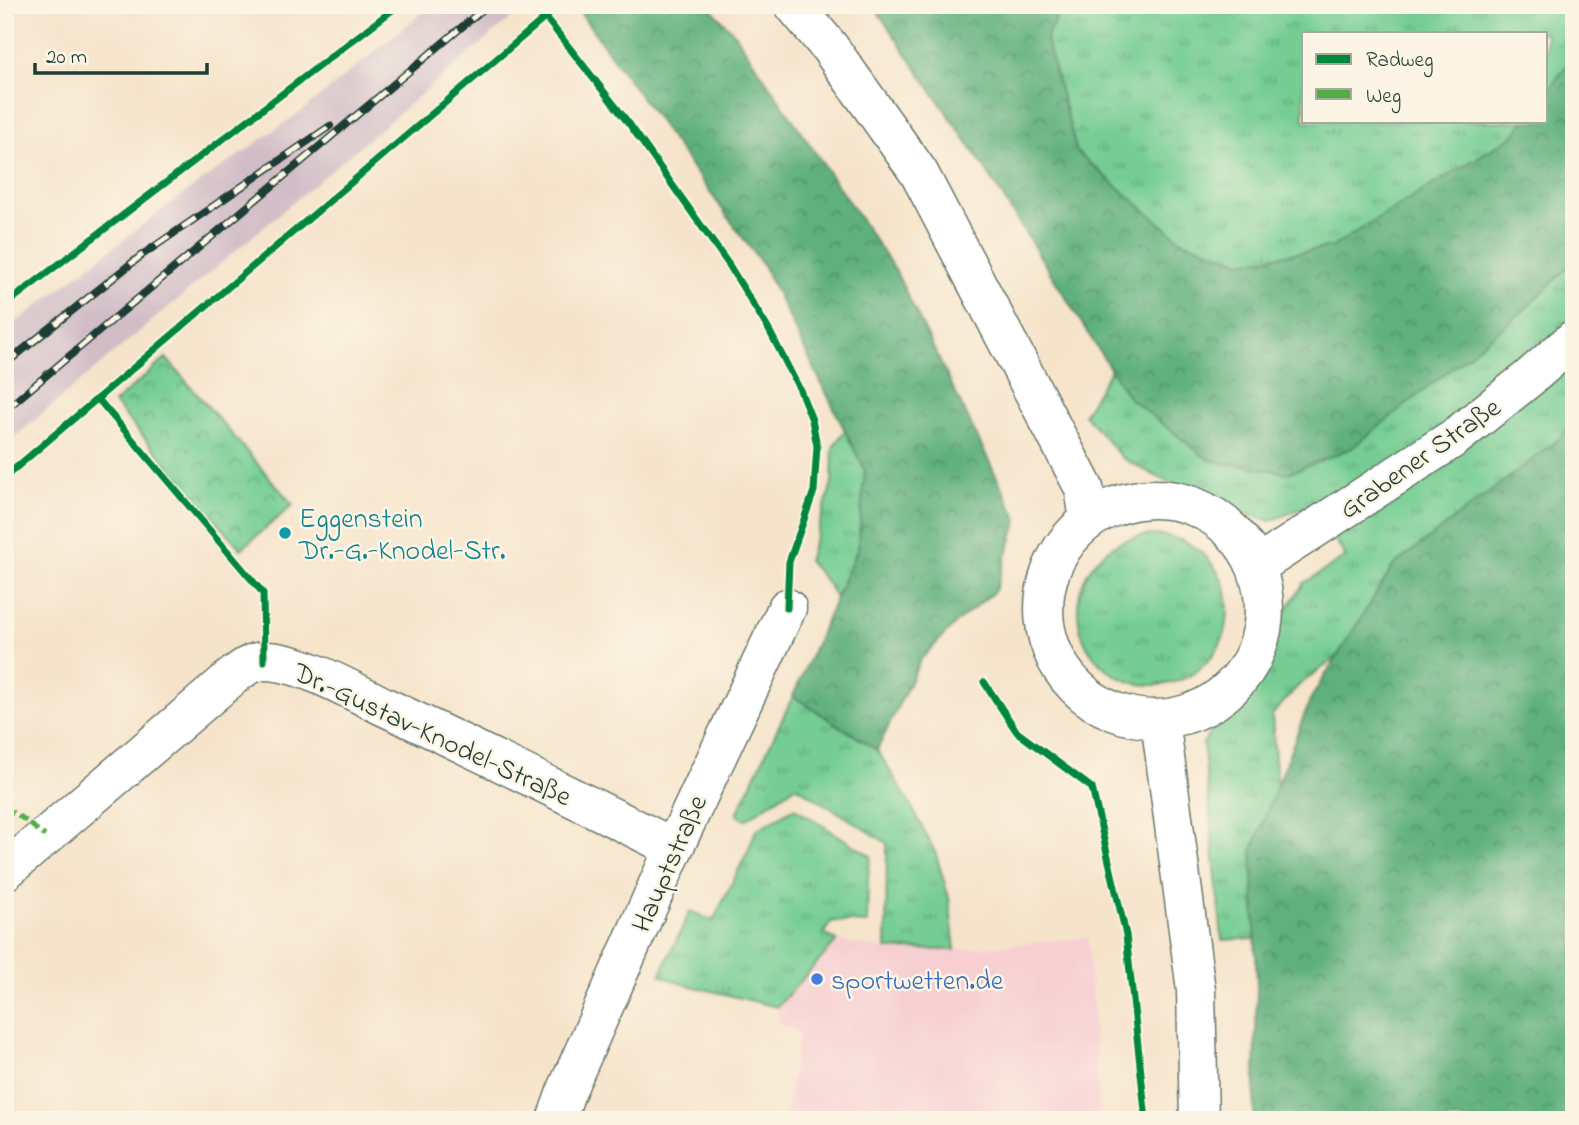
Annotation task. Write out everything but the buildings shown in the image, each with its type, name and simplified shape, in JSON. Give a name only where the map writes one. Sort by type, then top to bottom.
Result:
[{"type":"street","points":[[794,5],[830,48],[919,173],[1084,488],[1089,519]]},
{"type":"street","name":"Grabener Straße","points":[[1256,566],[1454,439],[1574,340]]},
{"type":"street","points":[[1164,498],[1203,509],[1235,533],[1256,566],[1266,607],[1258,649],[1235,685],[1201,710],[1160,720],[1125,716],[1094,702],[1069,679],[1051,649],[1043,613],[1047,578],[1064,545],[1089,519],[1125,502],[1164,498]]},
{"type":"street","name":"Hauptstraße","points":[[556,1120],[674,848],[787,608]]},
{"type":"street","name":"Dr.-Gustav-Knodel-Straße","points":[[5,871],[232,677],[250,664],[264,661],[314,673],[455,739],[674,848]]},
{"type":"street","points":[[1160,720],[1196,990],[1199,1120]]},
{"type":"shaded area","points":[[432,5],[527,5],[5,445],[5,331],[179,197],[302,111]]},
{"type":"shaded area","points":[[1088,937],[1100,1120],[785,1120],[799,1032],[780,1023],[777,1007],[837,941],[886,949],[955,950]]},
{"type":"green space","points":[[591,5],[708,5],[734,33],[895,270],[1018,520],[995,591],[958,621],[921,659],[877,750],[793,696],[858,548],[865,471],[764,267],[581,14]]},
{"type":"green space","points":[[873,5],[1062,5],[1046,39],[1077,152],[1180,240],[1242,262],[1332,247],[1514,135],[1524,122],[1548,122],[1548,90],[1574,56],[1574,261],[1521,313],[1352,448],[1289,473],[1209,460],[1128,397],[984,167]]},
{"type":"green space","points":[[947,5],[1574,5],[1574,462],[1385,621],[1299,685],[1272,715],[1287,937],[1222,940],[1203,743],[1256,665],[1304,583],[1346,557],[1313,504],[1270,521],[1205,502],[1122,458],[1084,414],[1137,326]]},
{"type":"green space","points":[[166,358],[293,505],[241,549],[114,403]]},
{"type":"green space","points":[[1574,424],[1574,1120],[1254,1120],[1257,985],[1252,851],[1310,700],[1394,565],[1558,440]]},
{"type":"green space","points":[[845,430],[865,471],[858,548],[836,598],[808,561],[832,483],[833,447]]},
{"type":"green space","points":[[1153,535],[1182,541],[1206,557],[1222,581],[1228,610],[1222,639],[1206,663],[1182,679],[1153,685],[1124,679],[1100,663],[1084,639],[1078,610],[1084,581],[1100,557],[1124,541]]},
{"type":"green space","points":[[793,696],[877,750],[907,798],[935,852],[949,898],[955,950],[886,949],[887,843],[796,786],[745,820],[737,814]]},
{"type":"green space","points":[[795,808],[871,856],[867,923],[832,921],[824,933],[837,941],[777,1007],[683,984],[660,975],[690,911],[713,921],[756,830]]},
{"type":"railway","points":[[5,410],[488,5]]},
{"type":"railway","points":[[5,364],[142,255],[330,126]]},
{"type":"marked path","points":[[5,808],[45,836]]},
{"type":"cycle path","points":[[5,305],[399,5]]},
{"type":"cycle path","points":[[5,477],[560,5]]},
{"type":"cycle path","points":[[546,18],[630,125],[729,265],[769,330],[800,390],[812,420],[817,446],[814,491],[789,562],[787,608]]},
{"type":"cycle path","points":[[98,399],[263,593],[264,661]]},
{"type":"cycle path","points":[[984,682],[1017,732],[1092,788],[1126,935],[1146,1120]]},
{"type":"place","name":"Eggenstein Dr.-G.-Knodel-Str.","points":[[285,533]]},
{"type":"place","name":"sportwetten.de","points":[[817,979]]}]
